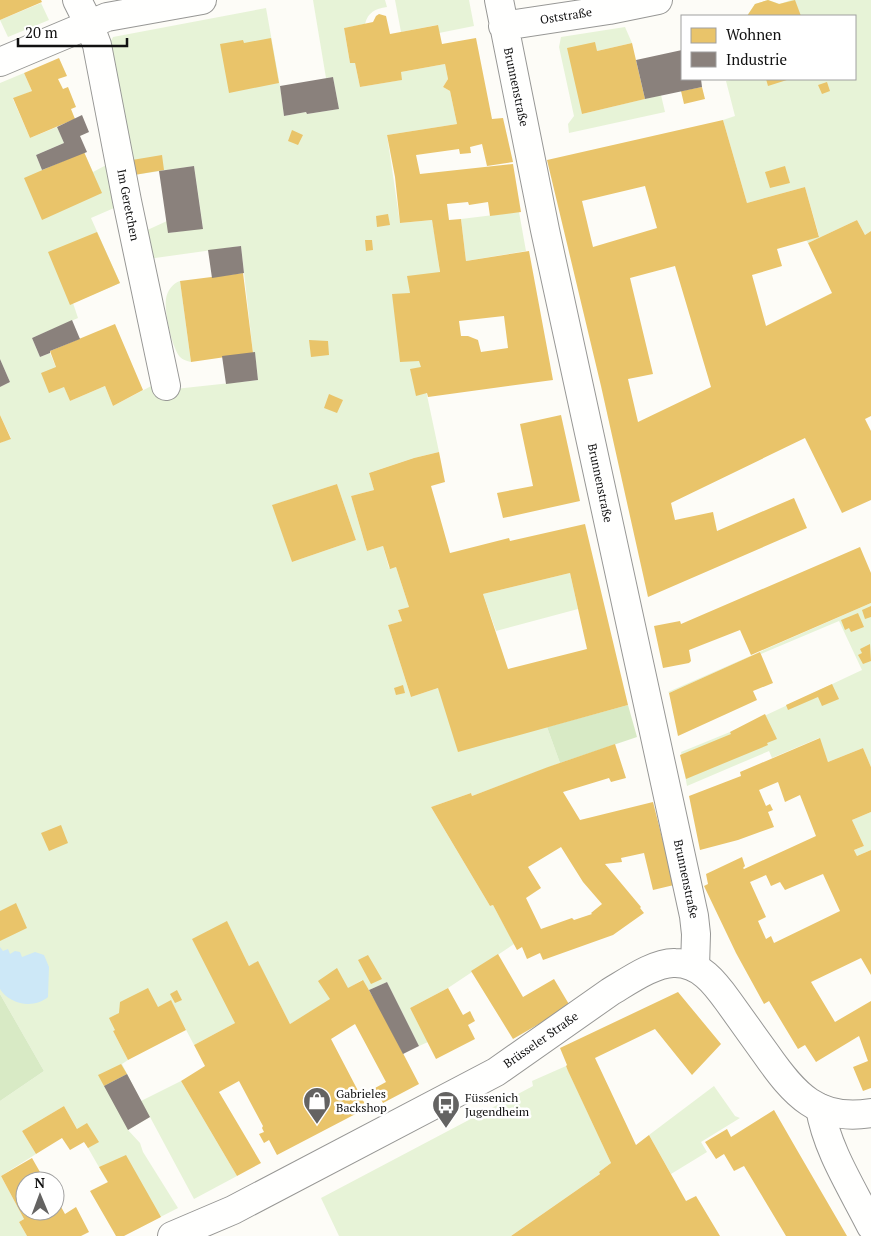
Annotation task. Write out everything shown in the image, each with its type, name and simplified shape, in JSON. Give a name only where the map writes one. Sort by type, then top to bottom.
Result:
[{"type":"street","name":"Im Geretchen","points":[[77,0],[98,45],[166,386]]},
{"type":"street","points":[[0,62],[107,18],[202,0]]},
{"type":"street","name":"Oststraße","points":[[501,13],[609,10],[658,0]]},
{"type":"street","name":"Brunnenstraße","points":[[501,13],[547,240],[694,916],[696,934],[695,967]]},
{"type":"street","name":"Brüsseler Straße","points":[[172,1236],[233,1210],[496,1072],[629,980],[667,963],[695,967]]},
{"type":"street","points":[[695,967],[718,988],[797,1094],[820,1108],[845,1114],[871,1113]]},
{"type":"street","points":[[820,1108],[826,1135],[871,1226]]},
{"type":"green space","points":[[313,0],[385,0],[387,7],[373,12],[365,24],[344,28],[350,63],[355,63],[360,87],[401,80],[401,72],[445,64],[448,79],[443,87],[450,91],[457,124],[387,135],[400,223],[432,220],[437,249],[448,343],[421,367],[439,452],[369,473],[374,490],[351,496],[367,551],[383,546],[389,568],[396,567],[409,607],[398,610],[402,621],[388,625],[411,697],[438,688],[547,727],[560,763],[472,796],[471,793],[431,807],[490,906],[493,905],[514,944],[448,988],[410,1008],[428,1042],[419,1046],[387,982],[369,990],[362,980],[290,1024],[258,962],[249,966],[227,922],[235,1023],[194,1045],[171,1001],[113,1031],[128,1060],[122,1064],[141,1101],[181,1081],[237,1176],[194,1199],[150,1117],[128,1130],[140,1143],[143,1152],[178,1208],[135,1230],[64,1106],[22,1131],[36,1154],[1,1176],[15,1202],[15,1221],[21,1221],[19,1222],[27,1236],[0,1236],[0,1101],[44,1071],[0,994],[0,443],[11,438],[0,415],[0,387],[10,382],[0,359],[0,83],[24,73],[32,91],[13,99],[30,138],[57,127],[64,143],[36,155],[42,170],[84,152],[93,172],[112,162],[121,205],[91,218],[120,283],[73,303],[78,318],[32,338],[40,357],[50,353],[70,401],[105,386],[113,406],[157,383],[175,389],[258,380],[255,353],[253,353],[241,246],[148,259],[143,232],[167,221],[169,233],[203,228],[194,166],[134,175],[107,49],[113,37],[266,8],[284,116],[339,109],[333,77],[326,78]],"holes":[[[337,484],[356,540],[292,562],[273,505]]]},
{"type":"green space","points":[[395,0],[469,0],[474,26],[439,33],[437,25],[401,32]]},
{"type":"green space","points":[[768,0],[780,4],[791,0],[871,0],[871,231],[865,235],[857,220],[808,243],[806,240],[819,236],[805,187],[747,203],[723,120],[735,116],[726,81],[856,80],[856,15],[748,15],[755,4]]},
{"type":"green space","points":[[41,3],[49,20],[8,37],[0,20]]},
{"type":"green space","points":[[625,27],[632,43],[597,51],[582,114],[661,95],[665,112],[569,133],[568,124],[574,116],[559,47],[561,37]]},
{"type":"green space","points":[[519,212],[526,251],[466,261],[461,219]]},
{"type":"green space","points":[[180,281],[191,362],[182,359],[177,352],[169,329],[166,312],[168,293],[173,285]]},
{"type":"green space","points":[[570,573],[578,609],[496,631],[483,594]]},
{"type":"green space","points":[[871,603],[871,767],[863,748],[828,762],[819,738],[772,758],[769,751],[687,786],[681,752],[730,732],[862,670],[839,621],[761,654],[760,652],[668,692]]},
{"type":"green space","points":[[628,705],[637,737],[560,763],[547,727]]},
{"type":"green space","points":[[871,812],[871,850],[857,856],[854,850],[864,846],[852,820]]},
{"type":"green space","points":[[0,994],[44,1071],[0,1101]]},
{"type":"green space","points":[[566,1066],[611,1163],[599,1172],[600,1174],[511,1236],[339,1236],[321,1198],[533,1086],[532,1081]]},
{"type":"green space","points":[[714,1086],[735,1116],[740,1118],[701,1142],[707,1152],[671,1174],[649,1135]]},
{"type":"water","points":[[0,947],[3,951],[8,949],[10,954],[15,951],[20,952],[22,957],[35,952],[44,955],[49,967],[48,997],[36,1003],[22,1004],[4,994],[0,989]]},
{"type":"building: Wohnen","points":[[0,0],[41,0],[42,2],[0,20]]},
{"type":"building: Wohnen","points":[[768,0],[779,4],[795,0],[801,15],[748,15],[755,4]]},
{"type":"building: Wohnen","points":[[379,14],[386,16],[390,34],[438,25],[442,44],[476,38],[492,119],[503,118],[513,162],[487,166],[482,144],[470,147],[471,153],[460,154],[459,149],[416,155],[420,174],[513,164],[521,212],[490,216],[488,202],[469,205],[468,202],[447,204],[449,220],[461,219],[466,261],[529,251],[553,380],[428,397],[427,393],[416,396],[410,369],[421,367],[419,361],[400,362],[392,294],[410,293],[407,276],[440,272],[432,220],[400,223],[395,177],[387,135],[457,124],[450,91],[443,87],[448,79],[445,64],[401,72],[402,80],[360,87],[355,63],[350,63],[344,28],[373,22]],"holes":[[[504,316],[508,348],[481,352],[478,340],[468,336],[461,336],[459,321]]]},
{"type":"building: Wohnen","points":[[271,38],[279,83],[229,93],[220,44],[243,40],[244,43]]},
{"type":"building: Wohnen","points":[[595,42],[597,51],[632,43],[645,99],[582,114],[567,48]]},
{"type":"building: Wohnen","points":[[59,58],[67,76],[58,79],[63,89],[68,87],[76,107],[71,109],[75,119],[30,138],[13,98],[32,91],[24,73]]},
{"type":"building: Wohnen","points":[[766,80],[787,80],[768,86]]},
{"type":"building: Wohnen","points":[[827,82],[830,91],[822,94],[818,85]]},
{"type":"building: Wohnen","points":[[702,87],[705,99],[684,104],[681,91]]},
{"type":"building: Wohnen","points":[[723,120],[747,203],[805,187],[819,237],[777,249],[782,266],[752,275],[766,326],[832,293],[808,243],[857,220],[865,235],[871,231],[871,416],[865,419],[871,431],[871,500],[842,513],[805,438],[671,503],[675,520],[713,512],[717,531],[794,498],[807,528],[648,597],[601,386],[547,160]],"holes":[[[645,186],[657,228],[593,247],[582,201]],[[675,266],[711,387],[638,422],[628,379],[653,374],[630,278]]]},
{"type":"building: Wohnen","points":[[292,130],[303,135],[298,145],[288,141]]},
{"type":"building: Wohnen","points":[[84,152],[102,193],[42,220],[24,178]]},
{"type":"building: Wohnen","points":[[162,155],[164,170],[134,175],[132,160]]},
{"type":"building: Wohnen","points":[[785,166],[790,183],[770,188],[765,172]]},
{"type":"building: Wohnen","points":[[388,214],[390,225],[377,227],[376,216]]},
{"type":"building: Wohnen","points":[[97,232],[120,283],[70,305],[48,252]]},
{"type":"building: Wohnen","points":[[365,240],[372,240],[373,250],[366,251]]},
{"type":"building: Wohnen","points":[[243,273],[253,353],[191,362],[180,281]]},
{"type":"building: Wohnen","points":[[115,324],[143,390],[113,406],[105,386],[70,401],[64,387],[49,393],[41,373],[56,367],[50,351]]},
{"type":"building: Wohnen","points":[[309,340],[328,341],[329,355],[311,357]]},
{"type":"building: Wohnen","points":[[329,394],[343,400],[337,413],[324,408]]},
{"type":"building: Wohnen","points":[[0,415],[11,439],[0,443]]},
{"type":"building: Wohnen","points":[[561,415],[580,501],[503,518],[497,493],[533,486],[520,424]]},
{"type":"building: Wohnen","points":[[439,452],[445,482],[431,486],[450,553],[509,538],[510,541],[585,524],[628,705],[458,752],[438,688],[411,697],[388,625],[402,621],[398,610],[409,607],[396,567],[390,569],[383,546],[367,551],[351,496],[374,490],[369,473]],"holes":[[[570,573],[587,649],[508,669],[483,594]]]},
{"type":"building: Wohnen","points":[[337,484],[356,540],[292,562],[272,505]]},
{"type":"building: Wohnen","points":[[860,547],[871,573],[871,603],[751,655],[740,630],[689,650],[691,661],[689,663],[663,668],[654,626],[680,621],[681,624]]},
{"type":"building: Wohnen","points":[[871,606],[871,617],[865,619],[862,610]]},
{"type":"building: Wohnen","points":[[858,613],[864,627],[851,632],[849,628],[845,630],[841,620]]},
{"type":"building: Wohnen","points":[[870,644],[871,661],[863,664],[858,655],[862,653],[860,649]]},
{"type":"building: Wohnen","points":[[760,652],[773,683],[753,691],[757,700],[678,736],[669,693]]},
{"type":"building: Wohnen","points":[[832,684],[839,699],[822,706],[818,697],[788,710],[786,705]]},
{"type":"building: Wohnen","points":[[403,685],[405,693],[396,695],[394,688]]},
{"type":"building: Wohnen","points":[[765,714],[777,739],[767,743],[768,745],[686,779],[680,755],[731,734],[730,732]]},
{"type":"building: Wohnen","points":[[820,738],[828,762],[863,748],[871,767],[871,812],[852,820],[864,846],[854,850],[857,856],[871,850],[871,975],[861,958],[811,982],[835,1022],[871,1001],[871,1088],[863,1091],[853,1067],[868,1061],[859,1036],[816,1062],[805,1045],[798,1049],[769,1001],[764,1004],[736,953],[704,886],[708,884],[706,874],[742,857],[744,869],[816,836],[800,795],[785,802],[778,782],[759,790],[766,806],[770,804],[773,810],[768,812],[774,827],[738,840],[700,850],[689,796],[741,776],[740,772]],"holes":[[[823,874],[840,911],[774,943],[771,936],[766,939],[758,921],[766,917],[750,882],[766,875],[771,886],[780,882],[785,890]]]},
{"type":"building: Wohnen","points":[[615,744],[626,778],[611,782],[609,778],[563,792],[580,820],[653,802],[674,885],[653,890],[644,853],[621,858],[622,862],[605,864],[644,913],[613,935],[543,960],[540,953],[527,959],[522,947],[517,950],[493,905],[490,906],[431,807],[471,793],[472,796]],"holes":[[[561,847],[583,882],[602,904],[592,914],[574,920],[572,918],[541,929],[526,898],[541,888],[528,867]]]},
{"type":"building: Wohnen","points":[[61,825],[68,843],[49,851],[41,833]]},
{"type":"building: Wohnen","points":[[16,903],[27,928],[0,941],[0,911]]},
{"type":"building: Wohnen","points":[[227,921],[249,966],[258,961],[290,1024],[330,999],[318,981],[337,968],[348,988],[363,980],[419,1084],[383,1103],[375,1088],[386,1082],[355,1024],[331,1039],[367,1108],[277,1155],[269,1140],[264,1143],[259,1134],[264,1132],[263,1126],[239,1081],[219,1092],[261,1163],[237,1176],[181,1081],[205,1066],[194,1045],[235,1023],[192,939]]},
{"type":"building: Wohnen","points":[[498,954],[523,997],[554,979],[570,1006],[513,1039],[471,971]]},
{"type":"building: Wohnen","points":[[368,955],[382,979],[371,984],[358,960]]},
{"type":"building: Wohnen","points":[[148,988],[158,1007],[171,1000],[186,1030],[128,1060],[113,1031],[115,1030],[109,1018],[119,1013],[120,1002]]},
{"type":"building: Wohnen","points":[[448,988],[463,1015],[470,1011],[475,1021],[468,1025],[475,1039],[436,1059],[410,1008]]},
{"type":"building: Wohnen","points":[[177,990],[182,1000],[175,1003],[170,994]]},
{"type":"building: Wohnen","points":[[678,992],[721,1044],[692,1075],[655,1029],[595,1058],[636,1145],[649,1135],[686,1201],[696,1196],[720,1236],[511,1236],[600,1174],[599,1172],[611,1163],[568,1071],[560,1048]]},
{"type":"building: Wohnen","points":[[121,1064],[127,1074],[104,1086],[98,1075]]},
{"type":"building: Wohnen","points":[[64,1106],[77,1129],[87,1123],[99,1142],[88,1148],[84,1142],[70,1150],[62,1138],[36,1154],[22,1131]]},
{"type":"building: Wohnen","points":[[774,1110],[847,1236],[786,1236],[744,1166],[734,1171],[724,1154],[716,1159],[705,1142],[727,1129],[731,1137]]},
{"type":"building: Wohnen","points":[[126,1155],[161,1217],[124,1236],[116,1236],[90,1191],[108,1182],[99,1167]]},
{"type":"building: Wohnen","points":[[32,1158],[39,1171],[15,1171],[15,1202],[1,1176]]},
{"type":"building: Wohnen","points":[[76,1207],[89,1232],[81,1236],[27,1236],[19,1222],[65,1221],[65,1214]]},
{"type":"building: Industrie","points":[[681,50],[681,80],[701,80],[702,87],[645,99],[636,60]]},
{"type":"building: Industrie","points":[[333,77],[339,109],[284,116],[280,86]]},
{"type":"building: Industrie","points":[[82,115],[89,132],[80,136],[87,152],[42,170],[36,155],[64,143],[57,127]]},
{"type":"building: Industrie","points":[[194,166],[203,229],[168,233],[159,171]]},
{"type":"building: Industrie","points":[[241,246],[244,273],[212,278],[208,250]]},
{"type":"building: Industrie","points":[[72,320],[80,339],[40,357],[32,338]]},
{"type":"building: Industrie","points":[[255,352],[258,380],[226,384],[222,356]]},
{"type":"building: Industrie","points":[[0,359],[10,382],[0,387]]},
{"type":"building: Industrie","points":[[387,982],[419,1046],[403,1054],[369,990]]},
{"type":"building: Industrie","points":[[127,1074],[150,1117],[128,1130],[104,1086]]},
{"type":"place","name":"Gabrieles Backshop","points":[[317,1125]]},
{"type":"place","name":"Füssenich Jugendheim","points":[[446,1129]]}]
